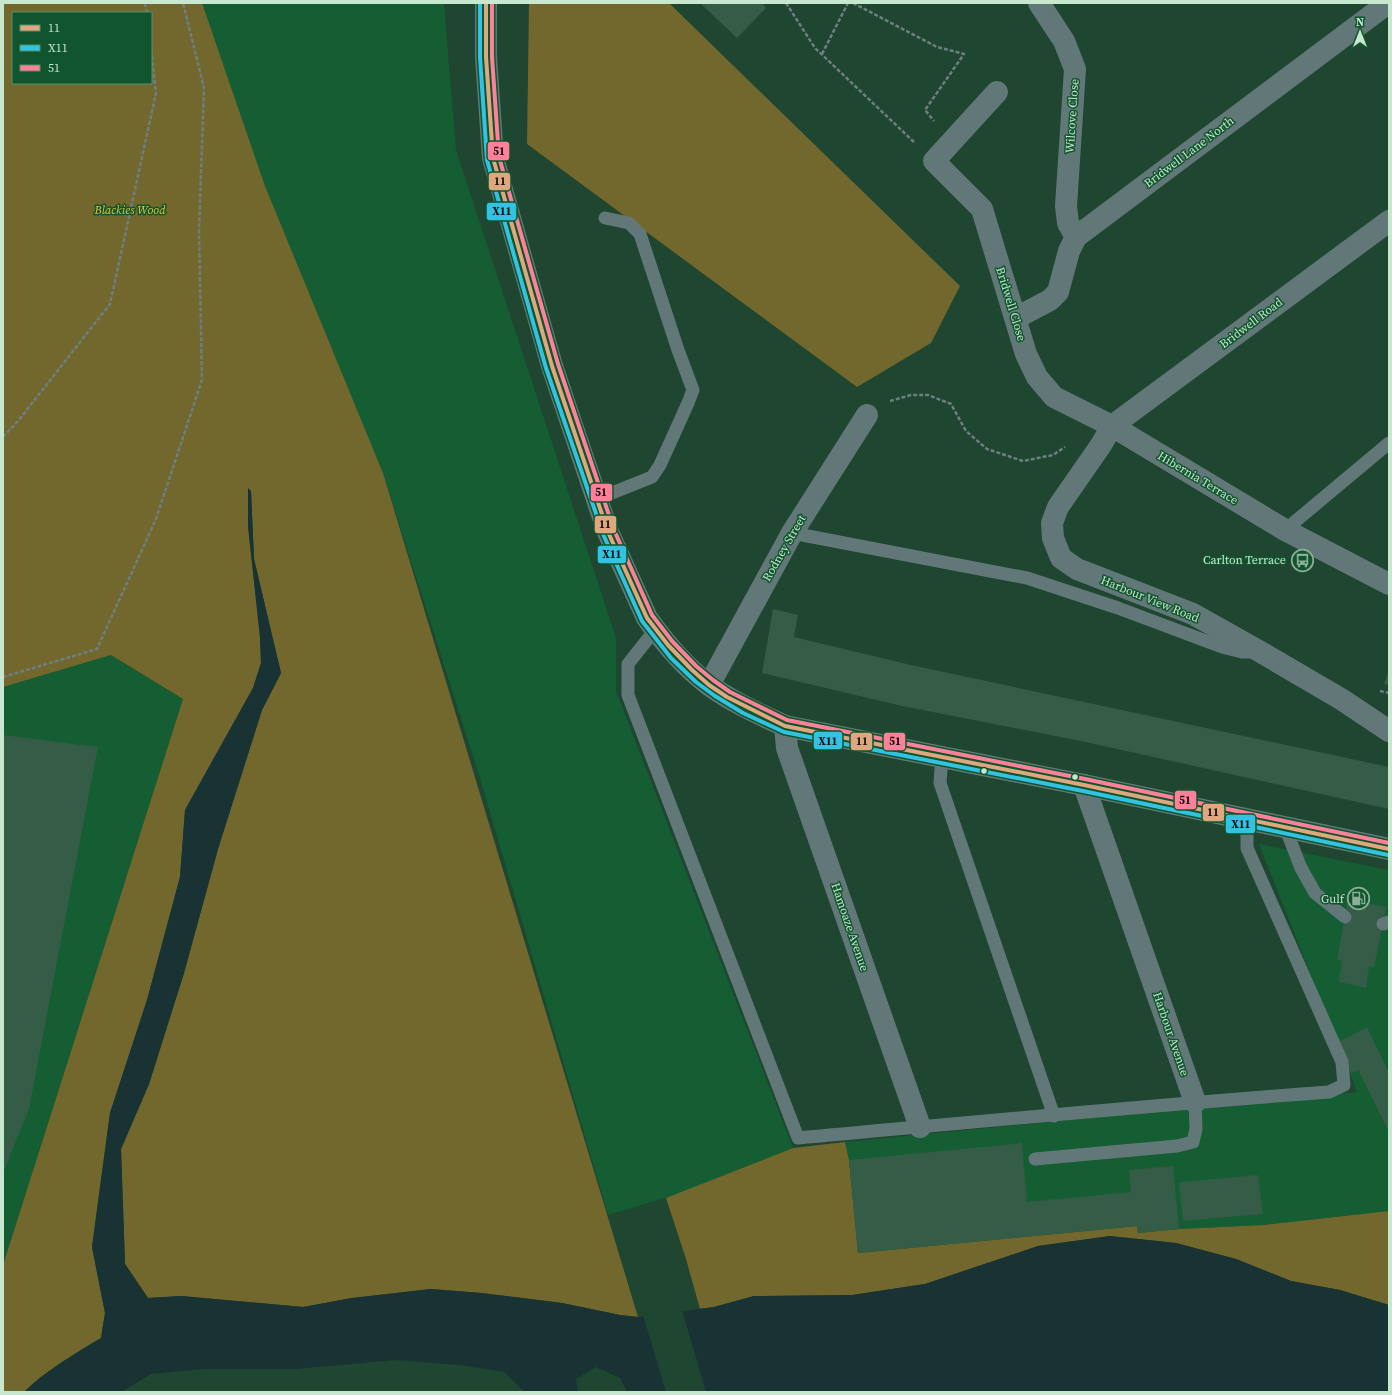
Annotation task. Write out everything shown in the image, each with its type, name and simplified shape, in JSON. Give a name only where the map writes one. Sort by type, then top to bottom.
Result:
[{"type":"street","points":[[486,3],[486,57],[493,158],[552,366],[608,532],[647,618],[676,655],[709,685],[742,705],[785,726],[1084,785],[1389,849]]},
{"type":"street","name":"Wilcove Close","points":[[1039,3],[1064,41],[1074,69],[1066,206],[1068,223],[1076,236]]},
{"type":"street","name":"Bridwell Lane North","points":[[1016,318],[1050,300],[1058,292],[1069,251],[1076,236],[1388,3]]},
{"type":"street","points":[[934,161],[997,92]]},
{"type":"street","name":"Bridwell Close","points":[[934,161],[982,209],[1026,354],[1037,377],[1054,397],[1112,426]]},
{"type":"street","name":"Bridwell Road","points":[[1112,426],[1389,221]]},
{"type":"street","name":"Rodney Street","points":[[709,685],[792,533],[867,415]]},
{"type":"street","name":"Hibernia Terrace","points":[[1112,426],[1285,530]]},
{"type":"street","name":"Harbour View Road","points":[[1112,426],[1101,445],[1058,507],[1052,523],[1053,538],[1061,558],[1077,569],[1193,614],[1341,699],[1389,731]]},
{"type":"street","points":[[1285,530],[1389,584]]},
{"type":"street","name":"Hamoaze Avenue","points":[[785,726],[787,748],[920,1127]]},
{"type":"street","name":"Harbour Avenue","points":[[1084,785],[1195,1102]]},
{"type":"lane","points":[[597,499],[652,477],[660,465],[693,390],[678,350],[640,234],[629,223],[605,218]]},
{"type":"lane","points":[[1285,530],[1389,442]]},
{"type":"lane","points":[[792,533],[1027,578],[1118,608],[1222,647],[1242,652],[1259,651]]},
{"type":"lane","points":[[656,630],[628,664],[628,695],[798,1138],[1054,1116],[1195,1102],[1329,1092],[1344,1084],[1342,1062],[1247,848],[1247,819]]},
{"type":"lane","points":[[942,757],[940,783],[1054,1116]]},
{"type":"lane","points":[[1285,827],[1301,868],[1315,893],[1345,917]]},
{"type":"lane","points":[[1035,1159],[1177,1146],[1193,1142],[1196,1129],[1195,1102]]},
{"type":"path","points":[[3,677],[97,649],[156,519],[202,380],[198,231],[204,88],[183,3]]},
{"type":"path","points":[[786,3],[815,48],[934,161]]},
{"type":"path","points":[[822,54],[848,3]]},
{"type":"path","points":[[853,3],[937,47],[964,54],[925,110],[952,141]]},
{"type":"path","points":[[3,437],[18,421],[110,304],[156,93],[152,58]]},
{"type":"path","points":[[867,415],[882,403],[911,395],[928,395],[951,404],[966,431],[987,449],[1023,461],[1054,455],[1066,447]]},
{"type":"shaded area","points":[[202,3],[444,3],[456,150],[616,638],[616,691],[793,1148],[675,1195],[608,1215],[480,778],[383,473],[265,186]]},
{"type":"shaded area","points":[[111,655],[183,699],[3,1265],[3,687]]},
{"type":"shaded area","points":[[1259,844],[1389,870],[1389,1211],[1264,1225],[1179,1229],[1138,1233],[1137,1226],[858,1253],[849,1160],[845,1142],[1357,1092]]},
{"type":"green space","name":"Blackies Wood","points":[[3,3],[202,3],[265,186],[383,473],[638,1317],[620,1315],[562,1303],[481,1293],[431,1289],[352,1298],[303,1307],[181,1296],[148,1298],[125,1264],[121,1149],[149,1084],[184,973],[218,849],[262,710],[281,673],[254,559],[251,491],[248,489],[248,526],[260,637],[261,663],[253,688],[185,810],[180,877],[147,1000],[110,1113],[92,1247],[105,1313],[101,1338],[51,1370],[24,1392],[3,1392],[3,1265],[183,699],[111,655],[3,687]]},
{"type":"green space","points":[[529,3],[669,3],[960,286],[931,343],[857,387],[527,144]]},
{"type":"green space","points":[[845,1142],[849,1160],[858,1253],[1137,1226],[1138,1233],[1179,1229],[1264,1225],[1389,1211],[1389,1305],[1340,1290],[1291,1281],[1236,1259],[1176,1243],[1110,1236],[1038,1246],[925,1284],[852,1295],[754,1296],[714,1307],[700,1309],[686,1259],[666,1198],[793,1148]]},
{"type":"water","points":[[248,488],[251,491],[254,559],[281,673],[262,710],[218,849],[184,973],[149,1084],[121,1149],[125,1264],[148,1298],[181,1296],[303,1307],[352,1298],[431,1289],[481,1293],[562,1303],[620,1315],[638,1317],[714,1307],[754,1296],[852,1295],[925,1284],[1038,1246],[1110,1236],[1176,1243],[1236,1259],[1291,1281],[1340,1290],[1389,1305],[1389,1392],[627,1392],[620,1378],[596,1367],[576,1379],[578,1392],[525,1392],[504,1372],[460,1365],[397,1360],[296,1369],[204,1369],[151,1374],[121,1392],[24,1392],[51,1370],[101,1338],[105,1313],[92,1247],[110,1113],[147,1000],[180,877],[185,810],[253,688],[261,663],[260,637],[248,526]]},
{"type":"pier","points":[[682,1310],[706,1392],[666,1392],[643,1315]]},
{"type":"building","points":[[700,3],[762,3],[766,8],[737,38]]},
{"type":"building","points":[[773,609],[798,615],[794,637],[911,665],[1389,767],[1389,809],[1081,741],[902,706],[762,673]]},
{"type":"building","points":[[1389,670],[1389,685],[1384,684]]},
{"type":"building","points":[[3,735],[98,747],[29,1109],[3,1173]]},
{"type":"building","points":[[1348,899],[1386,907],[1374,968],[1369,967],[1366,988],[1339,982],[1342,961],[1337,960]]},
{"type":"building","points":[[1367,1027],[1389,1073],[1389,1132],[1359,1071],[1351,1073],[1338,1042]]},
{"type":"building","points":[[1022,1143],[1027,1202],[1131,1192],[1129,1170],[1173,1166],[1179,1229],[1138,1233],[1137,1226],[858,1253],[849,1160]]},
{"type":"building","points":[[1258,1175],[1263,1214],[1183,1221],[1179,1182]]},
{"type":"transit line","name":"X11","points":[[480,3],[480,57],[487,160],[546,368],[603,534],[642,621],[671,658],[696,682],[715,696],[743,713],[784,732],[1083,791],[1388,855]]},
{"type":"transit line","name":"11","points":[[486,3],[486,57],[493,158],[552,366],[608,532],[647,618],[668,645],[692,670],[709,685],[727,697],[785,726],[1084,785],[1389,849]]},
{"type":"transit line","name":"51","points":[[492,3],[492,57],[499,157],[558,364],[614,530],[652,615],[672,641],[696,666],[730,692],[787,720],[1085,779],[1389,843]]},
{"type":"place","name":"Carlton Terrace","points":[[1302,560]]},
{"type":"place","name":"Gulf","points":[[1359,899]]}]
